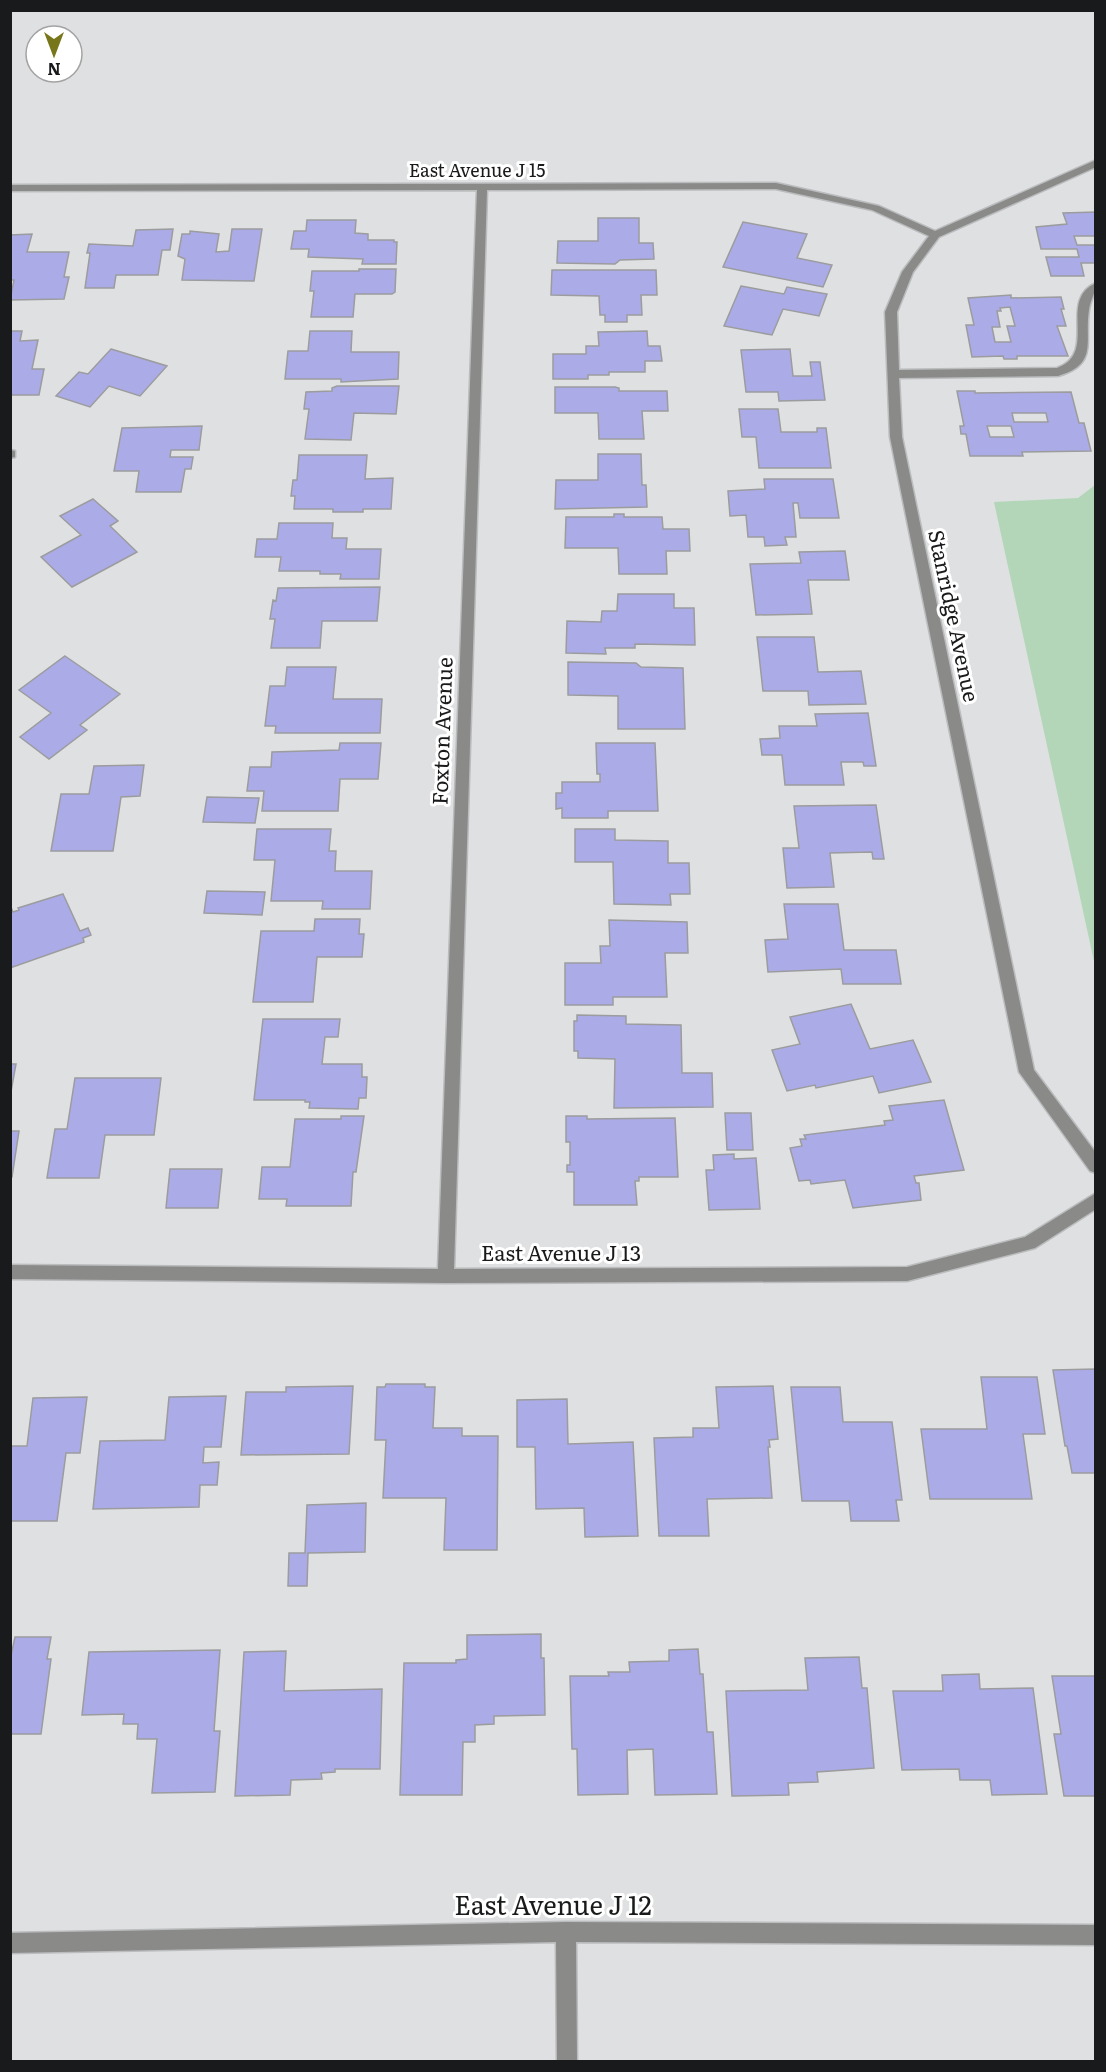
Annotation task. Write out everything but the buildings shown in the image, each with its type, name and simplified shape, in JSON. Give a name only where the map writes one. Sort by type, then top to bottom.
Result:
[{"type":"street","name":"Stanridge Avenue","points":[[1095,163],[935,235],[908,272],[891,312],[896,437],[1027,1072],[1095,1166]]},
{"type":"street","name":"East Avenue J 15","points":[[10,188],[776,186],[875,208],[935,235]]},
{"type":"street","name":"Foxton Avenue","points":[[446,1276],[482,188]]},
{"type":"street","points":[[894,374],[1058,372],[1080,366],[1089,360],[1095,348],[1085,300],[1088,292],[1095,286]]},
{"type":"street","name":"East Avenue J 13","points":[[10,1272],[446,1276],[907,1274],[1029,1243],[1095,1200]]},
{"type":"street","points":[[566,1932],[567,2061]]},
{"type":"street","name":"East Avenue J 12","points":[[10,1943],[566,1932],[1095,1935]]},
{"type":"green space","points":[[1095,485],[1095,966],[994,502],[1078,498]]}]
